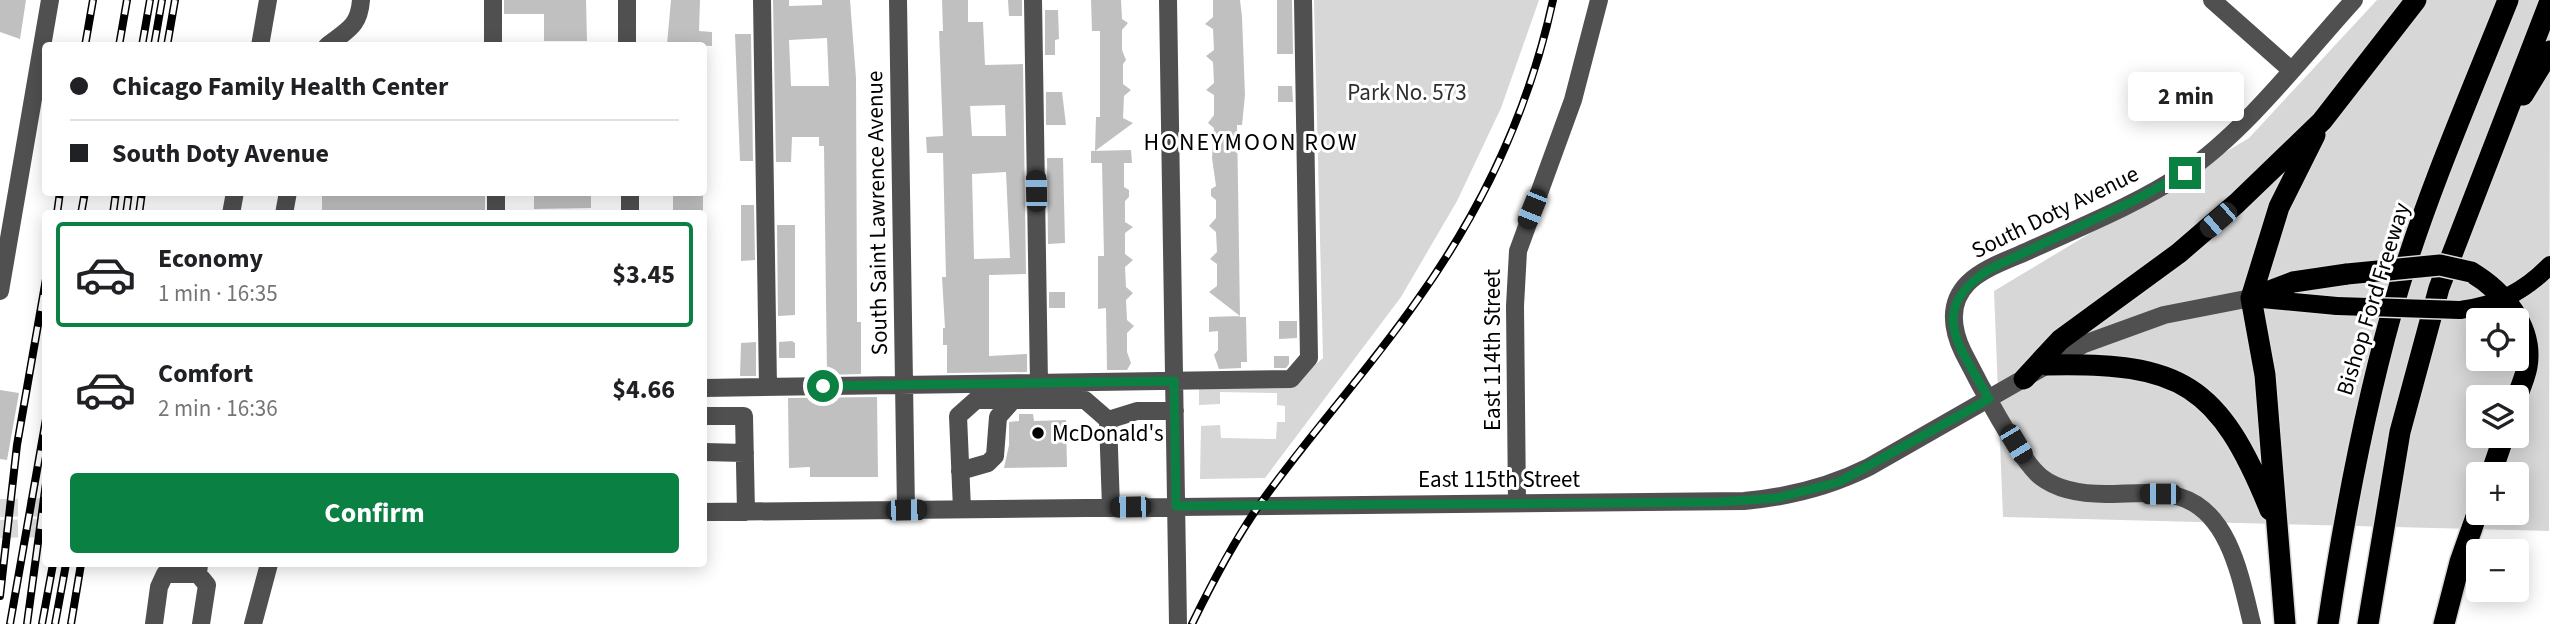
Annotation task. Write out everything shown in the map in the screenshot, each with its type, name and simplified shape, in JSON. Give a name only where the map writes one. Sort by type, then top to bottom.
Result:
[{"type":"highway","points":[[2024,379],[2060,340],[2179,253],[2228,212],[2322,121],[2416,0]]},
{"type":"highway","name":"Bishop Ford Freeway","points":[[2328,624],[2347,496],[2375,374],[2400,286],[2441,169],[2508,0]]},
{"type":"highway","points":[[2368,624],[2400,432],[2439,288],[2492,144],[2550,1]]},
{"type":"highway","points":[[2492,144],[2550,51]]},
{"type":"highway","points":[[2285,624],[2265,375],[2251,298],[2279,207],[2322,121]]},
{"type":"highway","points":[[2251,298],[2293,282],[2347,274],[2440,265],[2471,272],[2491,284],[2505,299],[2525,333],[2527,366],[2521,385]]},
{"type":"highway","points":[[2047,365],[2097,364],[2153,371],[2174,378],[2198,395],[2235,439],[2254,472],[2279,531]]},
{"type":"highway","points":[[2445,622],[2460,562],[2473,525]]},
{"type":"main road","points":[[2251,298],[2337,306],[2460,310],[2486,306],[2505,299],[2534,282],[2550,265]]},
{"type":"street","points":[[0,291],[5,229],[50,0]]},
{"type":"street","points":[[261,42],[268,0]]},
{"type":"street","points":[[332,42],[360,18],[361,0]]},
{"type":"street","points":[[492,0],[493,42]]},
{"type":"street","points":[[626,0],[627,42]]},
{"type":"street","points":[[762,0],[768,387]]},
{"type":"street","name":"South Saint Lawrence Avenue","points":[[898,0],[906,510]]},
{"type":"street","points":[[1032,0],[1039,383]]},
{"type":"street","points":[[1168,0],[1178,624]]},
{"type":"street","points":[[707,388],[1291,379],[1308,358],[1303,0]]},
{"type":"street","name":"East 114th Street","points":[[1517,503],[1515,306],[1518,251],[1573,100],[1598,0]]},
{"type":"street","points":[[2212,0],[2291,70]]},
{"type":"street","name":"South Doty Avenue","points":[[2252,624],[2232,553],[2209,515],[2179,497],[2160,494],[2098,494],[2058,487],[2030,466],[1962,350],[1952,317],[1960,293],[1968,283],[1990,269],[2133,201],[2185,173],[2235,129],[2354,0]]},
{"type":"street","name":"East 115th Street","points":[[707,512],[1744,501],[1777,498],[1839,482],[2084,344],[2164,315],[2251,298]]},
{"type":"street","points":[[962,509],[958,416],[976,400],[1085,400],[1108,420],[1111,507]]},
{"type":"street","points":[[960,471],[988,463],[995,456],[998,417],[1013,400]]},
{"type":"street","points":[[1108,420],[1137,411],[1175,411]]},
{"type":"street","points":[[707,416],[744,416],[746,512]]},
{"type":"street","points":[[707,452],[745,453]]},
{"type":"street","points":[[253,624],[268,567]]},
{"type":"street","points":[[154,624],[159,587],[165,575],[199,569],[207,585],[201,624]]},
{"type":"green space","name":"Park No. 573","points":[[1314,0],[1539,0],[1501,108],[1457,201],[1401,297],[1265,478],[1200,479],[1201,426],[1220,425],[1221,438],[1276,439],[1277,422],[1285,422],[1285,406],[1277,405],[1277,393],[1220,392],[1220,404],[1199,405],[1199,384],[1294,383],[1323,358]]},
{"type":"green space","points":[[2377,0],[2550,0],[2549,531],[2003,517],[1994,291],[2249,138]]},
{"type":"building","points":[[0,0],[26,0],[20,39],[0,32]]},
{"type":"building","points":[[504,0],[586,0],[587,41],[544,41],[544,14],[504,14]]},
{"type":"building","points":[[671,0],[700,0],[699,31],[712,32],[712,46],[707,46],[707,42],[667,42]]},
{"type":"building","points":[[773,0],[789,0],[789,6],[822,5],[822,0],[850,0],[856,78],[857,322],[861,322],[861,374],[827,375],[824,146],[819,146],[819,137],[792,137],[791,162],[776,162]],"holes":[[[827,38],[829,86],[791,86],[789,40]]]},
{"type":"building","points":[[942,0],[968,0],[968,22],[983,22],[985,65],[1023,64],[1026,274],[989,275],[989,356],[1027,354],[1027,372],[947,373],[947,345],[943,345],[945,328],[942,277],[946,277],[943,153],[927,153],[926,137],[943,136],[939,31],[943,31]],"holes":[[[1005,105],[1006,136],[972,136],[970,106]],[[1006,172],[1010,258],[974,259],[972,174]]]},
{"type":"building","points":[[1008,0],[1022,0],[1022,16],[1009,16]]},
{"type":"building","points":[[1091,0],[1121,0],[1122,19],[1128,23],[1122,30],[1122,50],[1126,60],[1123,64],[1123,84],[1131,90],[1124,96],[1123,118],[1133,123],[1095,151],[1096,117],[1100,117],[1100,31],[1092,31]]},
{"type":"building","points":[[1213,0],[1240,0],[1242,17],[1245,95],[1242,125],[1237,125],[1240,316],[1209,292],[1217,286],[1217,264],[1210,259],[1217,252],[1216,232],[1209,226],[1216,218],[1216,200],[1211,196],[1211,189],[1216,186],[1212,158],[1214,128],[1208,123],[1214,115],[1214,95],[1206,90],[1214,83],[1213,62],[1206,56],[1214,50],[1213,29],[1205,24],[1213,17]]},
{"type":"building","points":[[1277,0],[1292,0],[1293,54],[1277,54]]},
{"type":"building","points":[[1045,10],[1058,10],[1059,39],[1055,40],[1055,55],[1045,55]]},
{"type":"building","points":[[735,34],[751,34],[753,161],[740,161]]},
{"type":"building","points":[[1278,86],[1292,86],[1293,102],[1278,102]]},
{"type":"building","points":[[1046,92],[1062,92],[1066,125],[1046,125]]},
{"type":"building","points":[[1131,150],[1132,163],[1124,163],[1124,187],[1129,190],[1129,197],[1125,201],[1125,222],[1133,227],[1125,233],[1125,254],[1133,260],[1125,267],[1126,287],[1133,293],[1126,300],[1127,320],[1134,326],[1127,333],[1127,352],[1131,363],[1127,370],[1107,370],[1106,308],[1098,309],[1098,256],[1104,256],[1102,163],[1091,163],[1091,151]]},
{"type":"building","points":[[1047,158],[1063,158],[1065,243],[1048,244]]},
{"type":"building","points":[[322,196],[485,196],[485,210],[322,210]]},
{"type":"building","points":[[534,196],[591,196],[591,208],[534,209]]},
{"type":"building","points":[[673,196],[703,196],[703,210],[673,210]]},
{"type":"building","points":[[741,205],[754,205],[755,260],[741,261]]},
{"type":"building","points":[[777,225],[795,225],[795,315],[778,316]]},
{"type":"building","points":[[1049,292],[1065,292],[1065,308],[1049,308]]},
{"type":"building","points":[[1209,317],[1246,317],[1247,362],[1241,362],[1241,368],[1219,369],[1214,355],[1218,350],[1218,331],[1209,332]]},
{"type":"building","points":[[1279,321],[1297,321],[1297,338],[1279,339]]},
{"type":"building","points":[[756,342],[756,376],[740,376],[741,343]]},
{"type":"building","points":[[779,342],[795,343],[795,358],[779,358]]},
{"type":"building","points":[[1274,356],[1289,356],[1289,364],[1286,368],[1274,368]]},
{"type":"building","points":[[0,390],[19,393],[7,460],[0,459]]},
{"type":"building","points":[[877,397],[878,477],[810,477],[810,467],[789,468],[788,398]]},
{"type":"building","name":"McDonald's","points":[[1019,414],[1033,414],[1034,421],[1066,420],[1067,467],[1004,468],[1009,445],[1009,422],[1019,421]]},
{"type":"tunnel","points":[[0,508],[42,507]]},
{"type":"tunnel","points":[[0,529],[42,528]]},
{"type":"railway","points":[[86,42],[93,0]]},
{"type":"railway","points":[[120,42],[127,0]]},
{"type":"railway","points":[[143,42],[150,0]]},
{"type":"railway","points":[[155,42],[162,0]]},
{"type":"railway","points":[[168,42],[175,0]]},
{"type":"railway","points":[[1192,624],[1224,562],[1260,504],[1397,328],[1462,232],[1517,120],[1531,81],[1553,0]]},
{"type":"railway","points":[[58,210],[59,196]]},
{"type":"railway","points":[[82,210],[84,196]]},
{"type":"railway","points":[[114,210],[115,196]]},
{"type":"railway","points":[[127,210],[128,196]]},
{"type":"railway","points":[[140,210],[141,196]]},
{"type":"railway","points":[[0,596],[17,445],[42,302]]},
{"type":"railway","points":[[10,624],[42,442]]},
{"type":"railway","points":[[27,624],[42,513]]},
{"type":"railway","points":[[42,624],[52,567]]},
{"type":"railway","points":[[55,624],[65,567]]},
{"type":"railway","points":[[71,624],[80,567]]},
{"type":"place","name":"McDonald's","points":[[1038,433]]},
{"type":"district","name":"HONEYMOON ROW","points":[[1251,142]]},
{"type":"route","points":[[823,386],[1174,381],[1176,506],[1719,502],[1777,498],[1839,482],[1989,399],[1962,350],[1952,317],[1960,293],[1968,283],[1990,269],[2133,201],[2185,173]]}]
